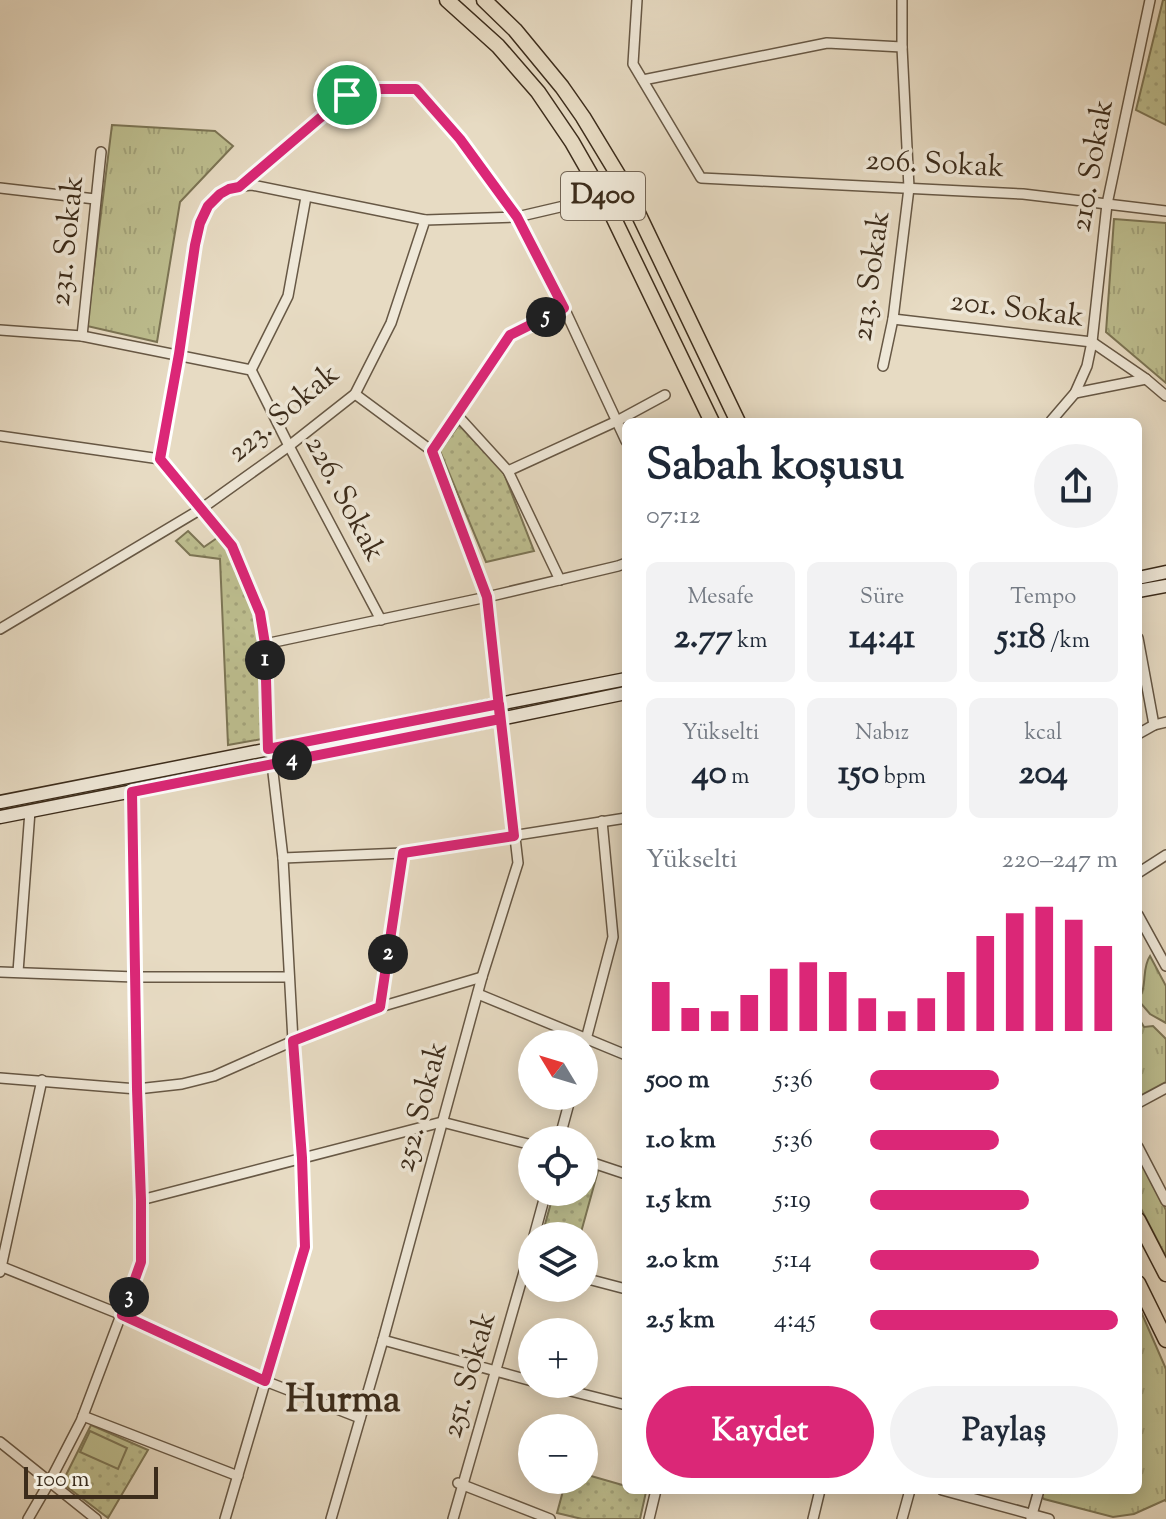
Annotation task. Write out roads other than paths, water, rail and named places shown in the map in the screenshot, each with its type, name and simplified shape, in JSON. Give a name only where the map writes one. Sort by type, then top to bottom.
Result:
[{"type":"highway","name":"D400","points":[[447,0],[498,46],[538,92],[572,142],[604,198],[710,418]]},
{"type":"highway","name":"D400","points":[[484,0],[515,30],[554,77],[619,176],[736,418]]},
{"type":"highway","points":[[1142,1228],[1166,1274]]},
{"type":"highway","points":[[1142,1291],[1166,1340]]},
{"type":"main road","points":[[1142,577],[1166,572]]},
{"type":"main road","points":[[1142,590],[1166,586]]},
{"type":"main road","points":[[0,802],[622,680]]},
{"type":"main road","points":[[0,817],[622,694]]},
{"type":"street","points":[[637,0],[633,64],[643,80],[827,43],[902,47]]},
{"type":"street","name":"213. Sokak","points":[[883,366],[893,319],[909,188],[902,0]]},
{"type":"street","name":"210. Sokak","points":[[1054,418],[1075,393],[1087,366],[1107,204],[1150,0]]},
{"type":"street","name":"206. Sokak","points":[[643,80],[701,178],[1023,194],[1166,211]]},
{"type":"street","points":[[239,187],[347,95],[375,89],[416,89],[460,139],[517,217],[622,432]]},
{"type":"street","name":"231. Sokak","points":[[82,336],[101,152]]},
{"type":"street","points":[[160,459],[195,245],[208,206],[220,194],[252,185],[425,220],[517,217],[577,203]]},
{"type":"street","points":[[0,188],[95,199]]},
{"type":"street","points":[[0,330],[82,336],[251,370],[288,296],[306,197]]},
{"type":"street","name":"223. Sokak","points":[[0,629],[201,509],[355,394],[391,323],[425,220]]},
{"type":"street","points":[[355,394],[432,451],[510,335],[564,308]]},
{"type":"street","name":"201. Sokak","points":[[893,319],[1092,342],[1166,396]]},
{"type":"street","name":"226. Sokak","points":[[251,370],[381,620]]},
{"type":"street","points":[[1075,393],[1146,379]]},
{"type":"street","points":[[623,418],[665,395]]},
{"type":"street","points":[[457,415],[508,471],[560,580]]},
{"type":"street","points":[[508,471],[622,418]]},
{"type":"street","points":[[0,436],[160,459],[232,546],[260,613],[265,644],[268,749]]},
{"type":"street","name":"252. Sokak","points":[[331,1519],[482,977],[518,863],[487,597],[432,451]]},
{"type":"street","points":[[265,644],[622,564]]},
{"type":"street","points":[[1142,660],[1154,725]]},
{"type":"street","points":[[1142,732],[1166,722]]},
{"type":"street","points":[[225,1519],[305,1247],[283,858],[272,764]]},
{"type":"street","points":[[28,1519],[83,1416],[141,1262],[132,792]]},
{"type":"street","points":[[18,972],[30,811]]},
{"type":"street","points":[[283,858],[403,853],[622,818]]},
{"type":"street","points":[[588,1030],[613,937],[602,821]]},
{"type":"street","points":[[380,1007],[403,853]]},
{"type":"street","points":[[1142,870],[1166,855]]},
{"type":"street","points":[[1142,922],[1166,966]]},
{"type":"street","points":[[613,937],[622,939]]},
{"type":"street","points":[[0,972],[135,977],[289,977]]},
{"type":"street","points":[[0,1078],[137,1089],[182,1084],[214,1076],[380,1007],[482,977]]},
{"type":"street","points":[[478,994],[557,1030]]},
{"type":"street","points":[[598,1047],[622,1054]]},
{"type":"street","points":[[42,1080],[1,1269],[122,1315],[265,1381],[360,1418]]},
{"type":"street","points":[[1142,1101],[1166,1088]]},
{"type":"street","points":[[141,1200],[442,1122],[518,1141]]},
{"type":"street","points":[[1142,1155],[1166,1201]]},
{"type":"street","points":[[598,1165],[622,1173]]},
{"type":"street","points":[[598,1282],[622,1288]]},
{"type":"street","name":"251. Sokak","points":[[453,1519],[461,1483],[518,1302]]},
{"type":"street","points":[[383,1340],[518,1378]]},
{"type":"street","points":[[598,1398],[622,1404]]},
{"type":"street","points":[[83,1416],[238,1476]]},
{"type":"street","points":[[0,1442],[96,1519]]},
{"type":"street","points":[[461,1483],[550,1519]]},
{"type":"street","points":[[649,1519],[655,1494]]},
{"type":"street","points":[[813,1519],[819,1494]]},
{"type":"street","points":[[902,1519],[909,1494]]},
{"type":"street","points":[[955,1494],[1032,1517],[1049,1519]]},
{"type":"street","points":[[1032,1517],[1038,1494]]},
{"type":"district","name":"Hurma","points":[[343,1402]]}]
